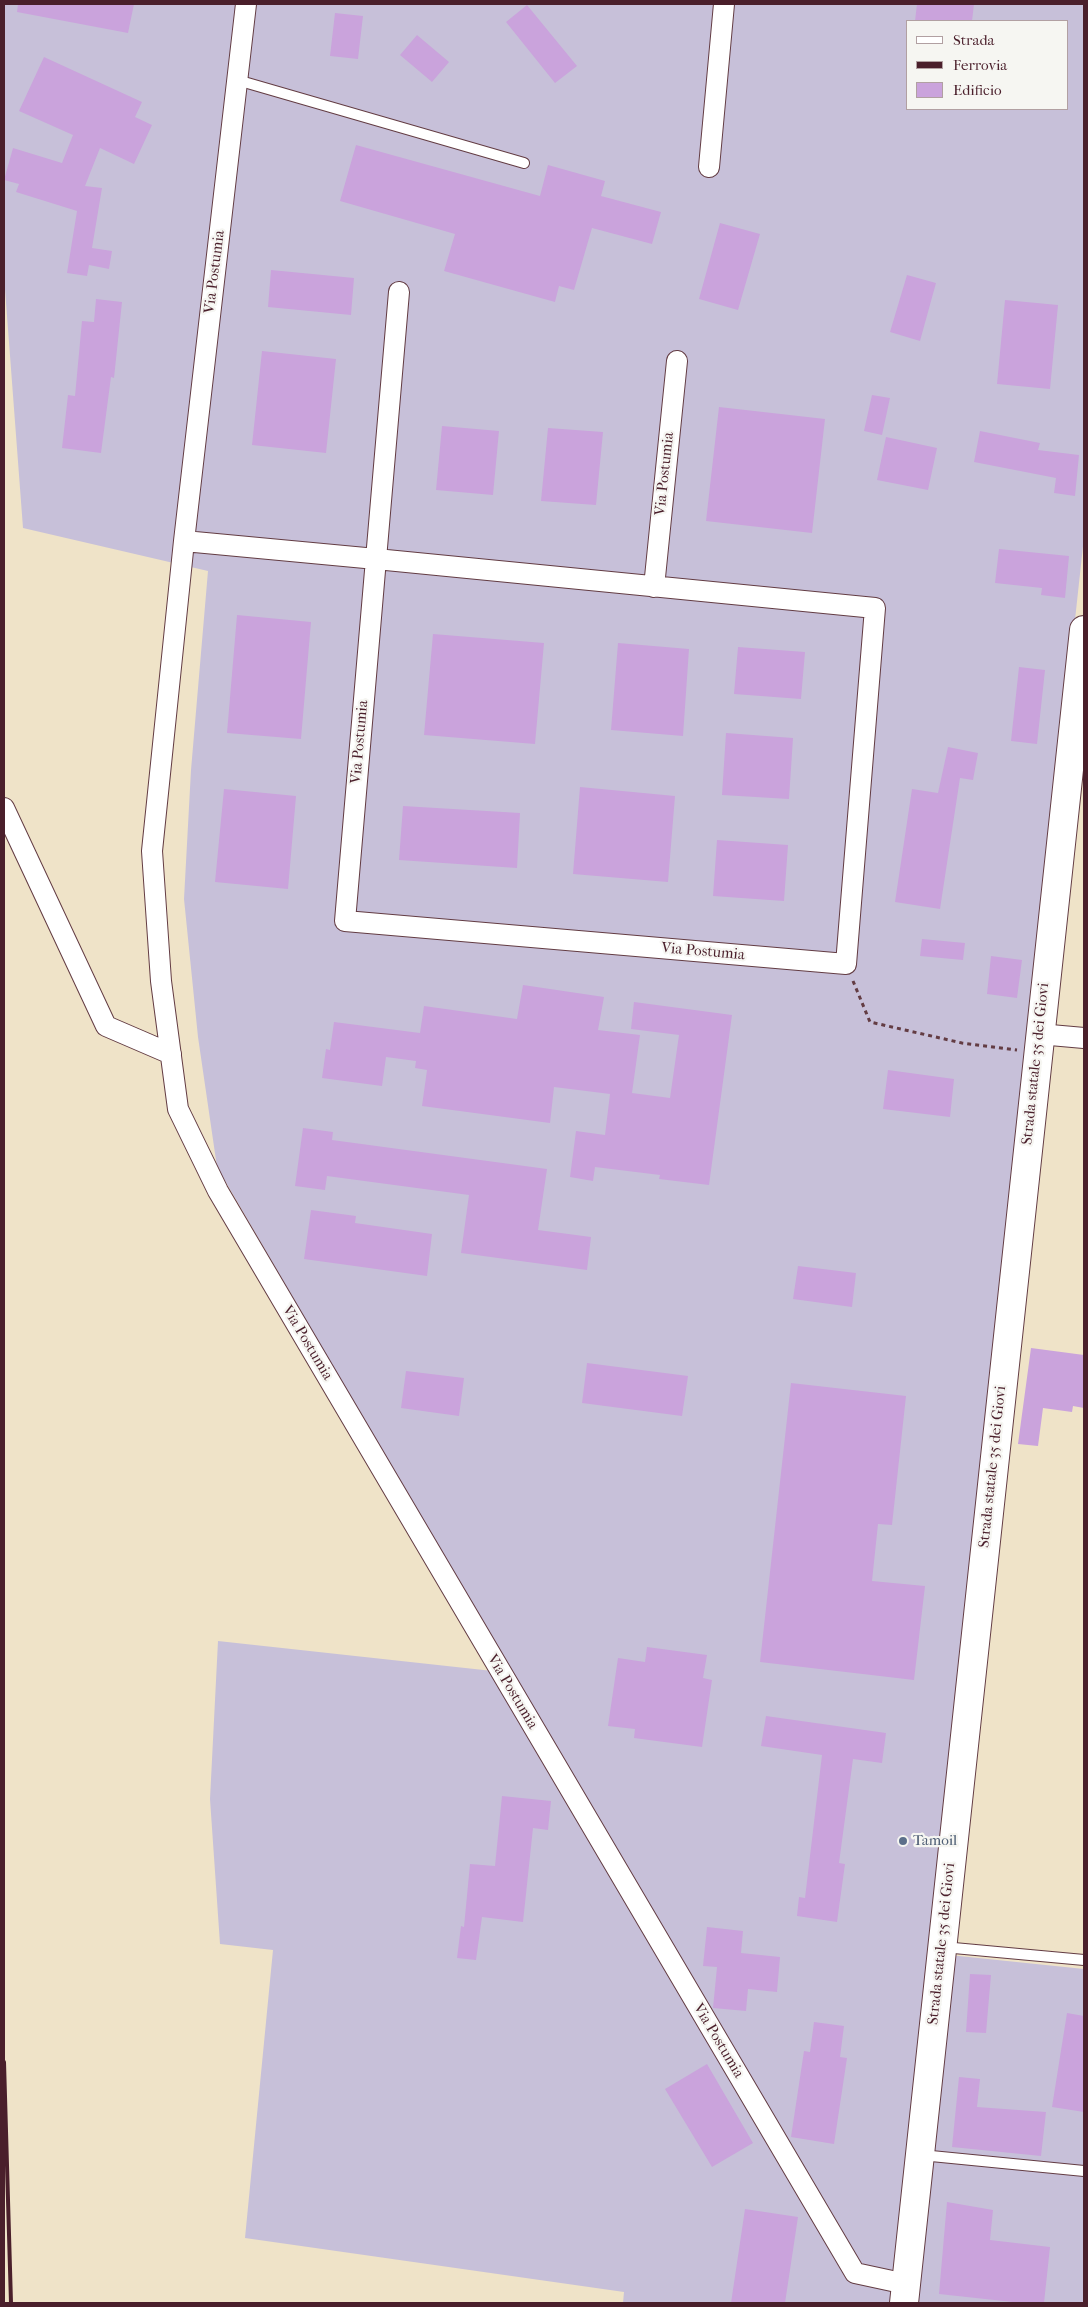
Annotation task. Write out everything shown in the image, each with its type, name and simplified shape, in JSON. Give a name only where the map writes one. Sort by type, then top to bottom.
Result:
[{"type":"main road","name":"Strada statale 35 dei Giovi","points":[[905,2293],[1039,1034],[1084,630]]},
{"type":"street","name":"Via Postumia","points":[[246,4],[184,541],[152,851],[161,980],[178,1108],[218,1191],[855,2273],[905,2293]]},
{"type":"street","points":[[709,166],[724,4]]},
{"type":"street","name":"Via Postumia","points":[[399,292],[344,921],[846,964]]},
{"type":"street","name":"Via Postumia","points":[[654,587],[677,361]]},
{"type":"street","points":[[184,541],[875,608],[846,964]]},
{"type":"street","points":[[4,808],[106,1026],[171,1054]]},
{"type":"street","points":[[1039,1034],[1084,1038]]},
{"type":"lane","points":[[237,80],[524,164]]},
{"type":"lane","points":[[942,1947],[1084,1960]]},
{"type":"lane","points":[[920,2155],[1084,2171]]},
{"type":"path","points":[[846,964],[870,1022],[962,1043],[1018,1050],[1039,1034]]},
{"type":"shaded area","points":[[4,4],[1084,4],[1084,537],[930,1953],[1084,1969],[1084,2303],[623,2303],[624,2292],[245,2238],[273,1950],[220,1944],[210,1799],[218,1641],[511,1673],[217,1167],[198,1037],[184,899],[191,770],[208,571],[23,528],[4,276]]},
{"type":"building","points":[[18,4],[134,4],[128,33],[17,12]]},
{"type":"building","points":[[917,4],[974,4],[972,20],[915,20]]},
{"type":"building","points":[[527,5],[577,66],[555,83],[506,22]]},
{"type":"building","points":[[335,13],[363,16],[358,59],[330,56]]},
{"type":"building","points":[[417,35],[449,62],[432,82],[400,55]]},
{"type":"building","points":[[44,57],[142,102],[135,117],[152,125],[134,164],[100,148],[85,186],[102,188],[92,248],[112,251],[109,269],[89,265],[87,276],[67,273],[77,211],[16,192],[19,184],[4,180],[13,148],[62,163],[73,135],[19,111]]},
{"type":"building","points":[[356,145],[540,196],[548,165],[605,181],[601,196],[661,212],[652,244],[592,228],[574,290],[559,286],[555,302],[444,271],[455,234],[340,201]]},
{"type":"building","points":[[720,223],[760,234],[738,310],[699,299]]},
{"type":"building","points":[[271,270],[354,278],[351,315],[268,307]]},
{"type":"building","points":[[907,275],[936,283],[920,341],[890,332]]},
{"type":"building","points":[[96,299],[122,302],[114,378],[111,377],[101,453],[62,448],[68,395],[75,396],[82,321],[94,322]]},
{"type":"building","points":[[1005,300],[1058,305],[1050,389],[997,384]]},
{"type":"building","points":[[262,351],[336,359],[326,453],[252,445]]},
{"type":"building","points":[[872,395],[890,398],[882,435],[864,431]]},
{"type":"building","points":[[719,407],[825,419],[812,533],[706,521]]},
{"type":"building","points":[[442,426],[499,431],[493,495],[436,490]]},
{"type":"building","points":[[548,428],[603,432],[596,505],[541,501]]},
{"type":"building","points":[[980,431],[1040,443],[1038,450],[1079,455],[1075,496],[1054,493],[1056,478],[974,462]]},
{"type":"building","points":[[886,437],[937,448],[928,490],[877,480]]},
{"type":"building","points":[[999,549],[1069,556],[1065,598],[1041,595],[1042,588],[995,583]]},
{"type":"building","points":[[237,615],[311,622],[301,739],[227,733]]},
{"type":"building","points":[[433,634],[544,643],[535,744],[424,735]]},
{"type":"building","points":[[618,643],[689,649],[683,736],[611,730]]},
{"type":"building","points":[[738,647],[805,652],[801,699],[734,694]]},
{"type":"building","points":[[1019,667],[1045,670],[1037,744],[1011,741]]},
{"type":"building","points":[[726,733],[793,738],[789,799],[722,795]]},
{"type":"building","points":[[948,747],[978,753],[973,780],[960,778],[940,909],[895,902],[912,789],[938,793]]},
{"type":"building","points":[[580,787],[675,796],[668,882],[573,874]]},
{"type":"building","points":[[224,789],[296,796],[288,889],[215,882]]},
{"type":"building","points":[[403,806],[520,813],[517,868],[399,860]]},
{"type":"building","points":[[717,840],[788,845],[784,901],[713,896]]},
{"type":"building","points":[[922,939],[965,943],[963,960],[920,956]]},
{"type":"building","points":[[991,956],[1022,960],[1017,998],[987,994]]},
{"type":"building","points":[[523,985],[604,997],[598,1030],[640,1035],[632,1093],[670,1098],[679,1035],[631,1029],[634,1002],[732,1015],[709,1185],[659,1179],[660,1175],[595,1167],[593,1181],[570,1177],[576,1131],[605,1135],[610,1094],[554,1087],[550,1123],[422,1106],[427,1070],[415,1068],[416,1061],[386,1057],[382,1086],[322,1078],[326,1049],[330,1050],[334,1022],[420,1033],[424,1006],[517,1019]]},
{"type":"building","points":[[888,1070],[954,1079],[950,1117],[883,1109]]},
{"type":"building","points":[[303,1128],[333,1132],[332,1140],[547,1169],[538,1230],[591,1237],[587,1270],[461,1253],[469,1195],[327,1176],[325,1190],[295,1186]]},
{"type":"building","points":[[311,1210],[356,1216],[355,1223],[432,1234],[427,1276],[304,1259]]},
{"type":"building","points":[[798,1266],[856,1273],[852,1307],[793,1299]]},
{"type":"building","points":[[1031,1348],[1084,1355],[1084,1408],[1073,1406],[1072,1412],[1043,1408],[1038,1446],[1018,1444]]},
{"type":"building","points":[[587,1363],[688,1376],[682,1416],[582,1403]]},
{"type":"building","points":[[406,1371],[464,1378],[459,1416],[401,1408]]},
{"type":"building","points":[[791,1383],[906,1396],[892,1525],[878,1524],[872,1581],[925,1586],[914,1680],[760,1662]]},
{"type":"building","points":[[647,1647],[707,1655],[703,1678],[712,1680],[702,1747],[634,1738],[635,1729],[608,1726],[618,1658],[645,1662]]},
{"type":"building","points":[[766,1716],[886,1733],[882,1763],[853,1759],[839,1863],[845,1864],[837,1922],[797,1916],[799,1897],[805,1898],[822,1755],[761,1746]]},
{"type":"building","points":[[502,1796],[551,1801],[548,1830],[533,1828],[523,1922],[482,1917],[476,1960],[457,1958],[461,1926],[464,1927],[470,1864],[495,1866]]},
{"type":"building","points":[[707,1927],[743,1931],[741,1953],[780,1957],[777,1992],[748,1989],[746,2011],[713,2008],[717,1967],[703,1966]]},
{"type":"building","points":[[970,1974],[991,1975],[986,2033],[966,2032]]},
{"type":"building","points":[[1067,2013],[1084,2016],[1084,2112],[1052,2107]]},
{"type":"building","points":[[814,2022],[844,2026],[840,2057],[847,2058],[834,2144],[791,2137],[804,2051],[810,2052]]},
{"type":"building","points":[[707,2064],[753,2143],[712,2167],[665,2089]]},
{"type":"building","points":[[959,2077],[980,2079],[977,2107],[1046,2112],[1041,2156],[952,2147]]},
{"type":"building","points":[[947,2202],[993,2210],[990,2240],[1050,2247],[1044,2303],[1022,2303],[939,2294]]},
{"type":"building","points":[[745,2209],[798,2217],[785,2303],[731,2303]]},
{"type":"railway","points":[[4,2062],[11,2303]]},
{"type":"place","name":"Tamoil","points":[[903,1841]]}]
